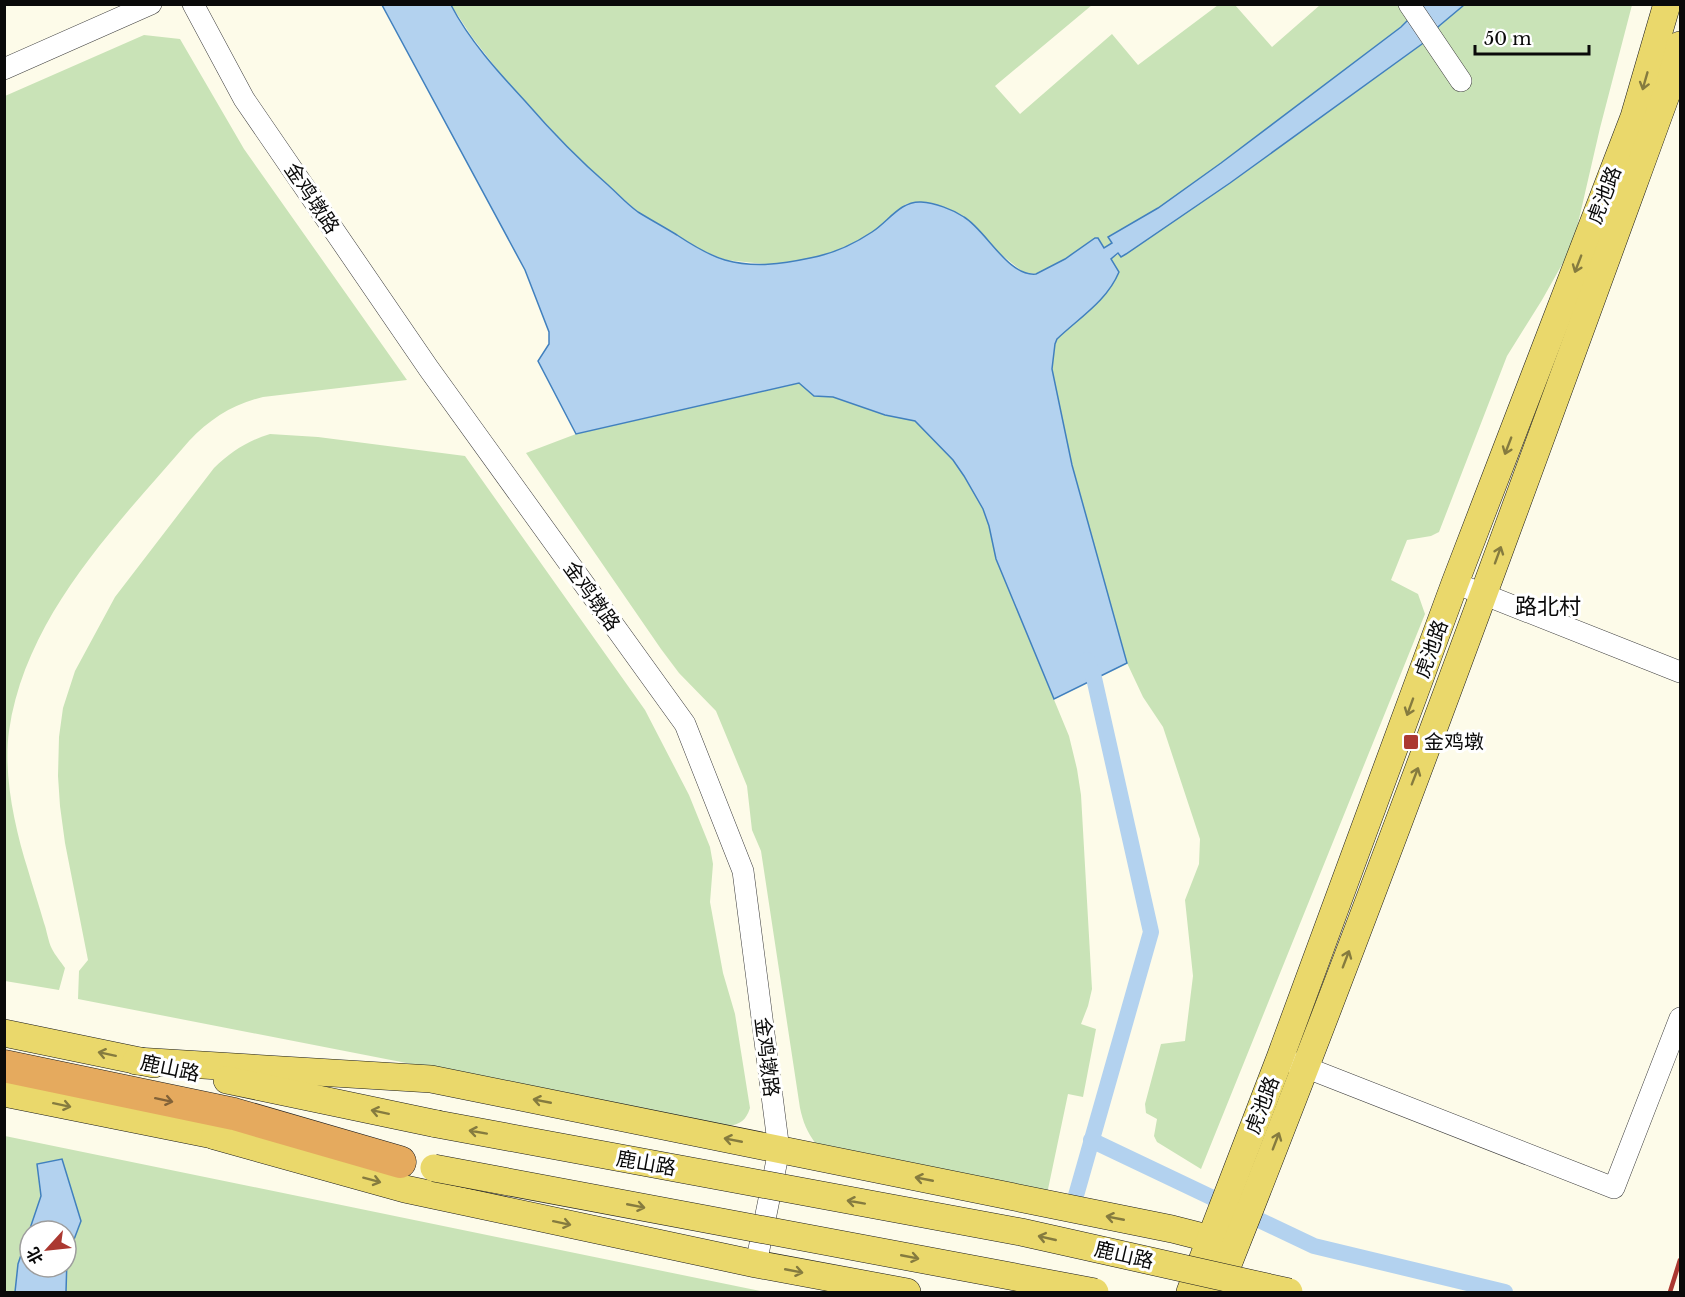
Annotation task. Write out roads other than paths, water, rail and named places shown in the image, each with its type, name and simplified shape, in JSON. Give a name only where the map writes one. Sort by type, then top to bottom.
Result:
[{"type":"highway","points":[[4,1066],[234,1114],[400,1162]]},
{"type":"main road","name":"虎池路","points":[[1292,1062],[1455,583],[1634,117],[1667,4]]},
{"type":"main road","name":"虎池路","points":[[1190,1293],[1227,1232],[1292,1062],[1484,594],[1669,87],[1680,45]]},
{"type":"main road","name":"鹿山路","points":[[4,1033],[437,1124],[1021,1232],[1288,1293]]},
{"type":"main road","points":[[136,1060],[431,1079],[779,1149],[1227,1232]]},
{"type":"main road","points":[[4,1093],[214,1136],[434,1168],[1094,1292]]},
{"type":"main road","points":[[214,1136],[405,1189],[756,1264],[907,1293]]},
{"type":"main road","name":"虎池路","points":[[1217,1293],[1227,1232]]},
{"type":"street","points":[[4,69],[151,4]]},
{"type":"street","name":"金鸡墩路","points":[[193,4],[244,99],[429,369],[685,724],[743,871],[779,1149],[756,1264]]},
{"type":"street","points":[[1409,4],[1461,81]]},
{"type":"street","points":[[1455,583],[1680,672]]},
{"type":"street","points":[[1292,1062],[1614,1188],[1680,1021]]},
{"type":"water","points":[[382,5],[451,5],[466,31],[494,67],[586,165],[638,212],[712,255],[725,260],[757,264],[789,262],[818,256],[858,241],[878,228],[901,208],[921,202],[943,207],[964,217],[1007,261],[1026,273],[1036,274],[1065,259],[1095,238],[1098,238],[1104,248],[1112,243],[1108,237],[1158,208],[1221,163],[1401,27],[1423,5],[1464,5],[1422,44],[1230,183],[1126,254],[1121,257],[1118,253],[1111,259],[1119,272],[1107,292],[1057,339],[1052,369],[1072,465],[1127,663],[1054,699],[996,559],[983,509],[953,460],[915,421],[885,415],[833,397],[814,396],[799,383],[576,434],[538,361],[549,344],[549,332],[525,270]]},
{"type":"water","points":[[62,1159],[81,1221],[78,1229],[78,1219],[33,1219],[41,1196],[37,1164]]},
{"type":"water","points":[[18,1264],[18,1279],[66,1279],[66,1292],[15,1292]]},
{"type":"waterway","points":[[1075,1199],[1151,932],[1094,678],[1087,660]]},
{"type":"waterway","points":[[1091,1140],[1314,1246],[1505,1292]]},
{"type":"railway","points":[[1670,1292],[1680,1260]]},
{"type":"place","name":"金鸡墩","points":[[1411,742]]},
{"type":"district","name":"路北村","points":[[1548,606]]}]
